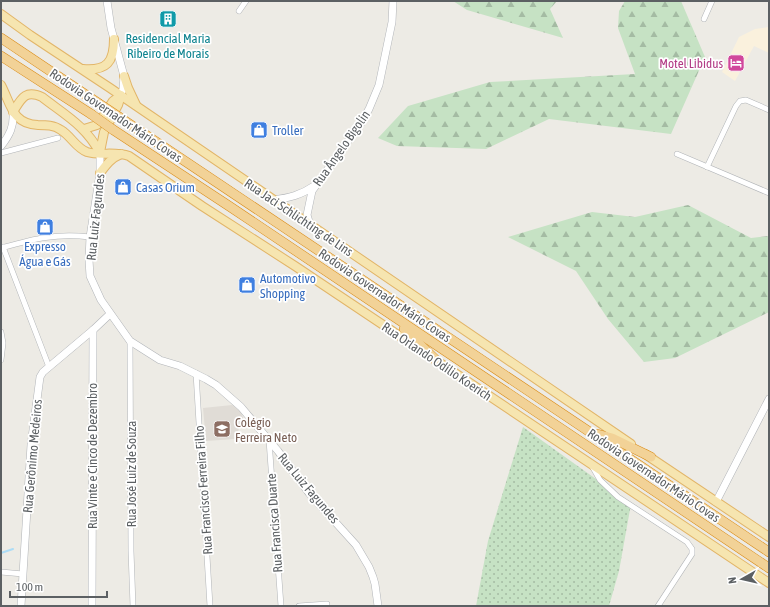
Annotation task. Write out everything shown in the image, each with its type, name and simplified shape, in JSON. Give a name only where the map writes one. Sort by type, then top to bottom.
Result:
[{"type":"highway","name":"Rodovia Governador Mário Covas","points":[[3,38],[769,552]]},
{"type":"highway","name":"Rodovia Governador Mário Covas","points":[[1,56],[230,206],[387,313],[769,568]]},
{"type":"highway","points":[[387,313],[436,360]]},
{"type":"highway","points":[[589,432],[612,438],[651,457]]},
{"type":"main road","name":"Rua Luiz Fagundes","points":[[107,1],[114,39],[124,76],[123,89],[118,105],[104,132],[100,153],[100,173],[90,237],[89,260],[90,276],[97,294],[130,341],[160,360],[196,373],[216,385],[240,407],[269,440],[309,493],[356,545],[373,577],[378,606]]},
{"type":"main road","name":"Rua Ângelo Bigolin","points":[[310,225],[307,215],[312,191],[361,123],[374,98],[382,74],[392,22],[393,1]]},
{"type":"main road","name":"Rua Jaci Schlichting de Lins","points":[[1,14],[769,537]]},
{"type":"main road","points":[[82,69],[97,69],[104,67],[109,63],[114,51],[114,39]]},
{"type":"main road","points":[[124,76],[136,106]]},
{"type":"main road","points":[[1,85],[13,112],[14,120],[12,130],[1,146]]},
{"type":"main road","points":[[13,112],[25,96],[31,93],[36,94],[84,129],[93,140],[100,153]]},
{"type":"main road","points":[[84,129],[97,124],[113,101],[121,95]]},
{"type":"main road","name":"Rua Orlando Odílio Koerich","points":[[13,112],[28,124],[48,125],[57,128],[68,136],[82,150],[87,152],[121,154],[129,156],[769,583]]},
{"type":"main road","points":[[100,173],[109,161],[121,154]]},
{"type":"main road","points":[[273,200],[292,197],[303,193],[316,185]]},
{"type":"main road","points":[[93,330],[110,314]]},
{"type":"main road","name":"Rua Gerônimo Medeiros","points":[[20,606],[31,445],[38,383],[43,372],[93,330]]},
{"type":"main road","name":"Rua Vinte e Cinco de Dezembro","points":[[92,606],[93,330]]},
{"type":"main road","points":[[716,502],[769,399]]},
{"type":"street","points":[[238,10],[246,1]]},
{"type":"street","points":[[704,19],[712,1]]},
{"type":"street","points":[[707,167],[736,106],[740,101],[746,100],[769,110]]},
{"type":"street","points":[[1,153],[58,138]]},
{"type":"street","points":[[677,154],[769,192]]},
{"type":"street","points":[[49,368],[2,247],[50,236],[72,235],[90,237]]},
{"type":"street","points":[[1,332],[3,343],[1,360]]},
{"type":"street","name":"Rua José Luiz de Souza","points":[[130,341],[131,558],[133,606]]},
{"type":"street","name":"Rua Francisco Ferreira Filho","points":[[196,373],[210,606]]},
{"type":"street","name":"Rua Francisca Duarte","points":[[269,440],[281,606]]},
{"type":"street","points":[[590,464],[600,480],[618,497],[687,542],[692,549],[692,554],[658,606]]},
{"type":"street","points":[[1,572],[23,574]]},
{"type":"street","points":[[299,606],[327,604]]},
{"type":"shaded area","name":"Motel Libidus","points":[[769,27],[769,53],[754,46],[735,81],[722,72],[739,37],[755,29]]},
{"type":"shaded area","name":"Colégio Ferreira Neto","points":[[232,405],[241,412],[243,418],[235,439],[206,441],[203,408]]},
{"type":"green space","points":[[453,1],[557,1],[550,9],[563,38],[467,10]]},
{"type":"green space","points":[[625,1],[681,1],[705,57],[671,134],[549,119],[486,149],[397,146],[378,138],[408,106],[490,82],[635,74],[618,28],[619,11]]},
{"type":"green space","points":[[688,205],[751,238],[769,236],[769,312],[675,358],[644,362],[608,319],[576,271],[508,237],[592,212],[635,217]]},
{"type":"green space","points":[[523,427],[631,504],[619,571],[609,606],[476,606],[488,541]]},
{"type":"waterway","points":[[1,553],[13,549]]},
{"type":"place","name":"Residencial Maria Ribeiro de Morais","points":[[168,19]]},
{"type":"place","name":"Motel Libidus","points":[[736,63]]},
{"type":"place","name":"Troller","points":[[259,130]]},
{"type":"place","name":"Casas Orium","points":[[123,187]]},
{"type":"place","name":"Expresso Água e Gás","points":[[45,227]]},
{"type":"place","name":"Automotivo Shopping","points":[[247,285]]},
{"type":"place","name":"Colégio Ferreira Neto","points":[[222,429]]}]
